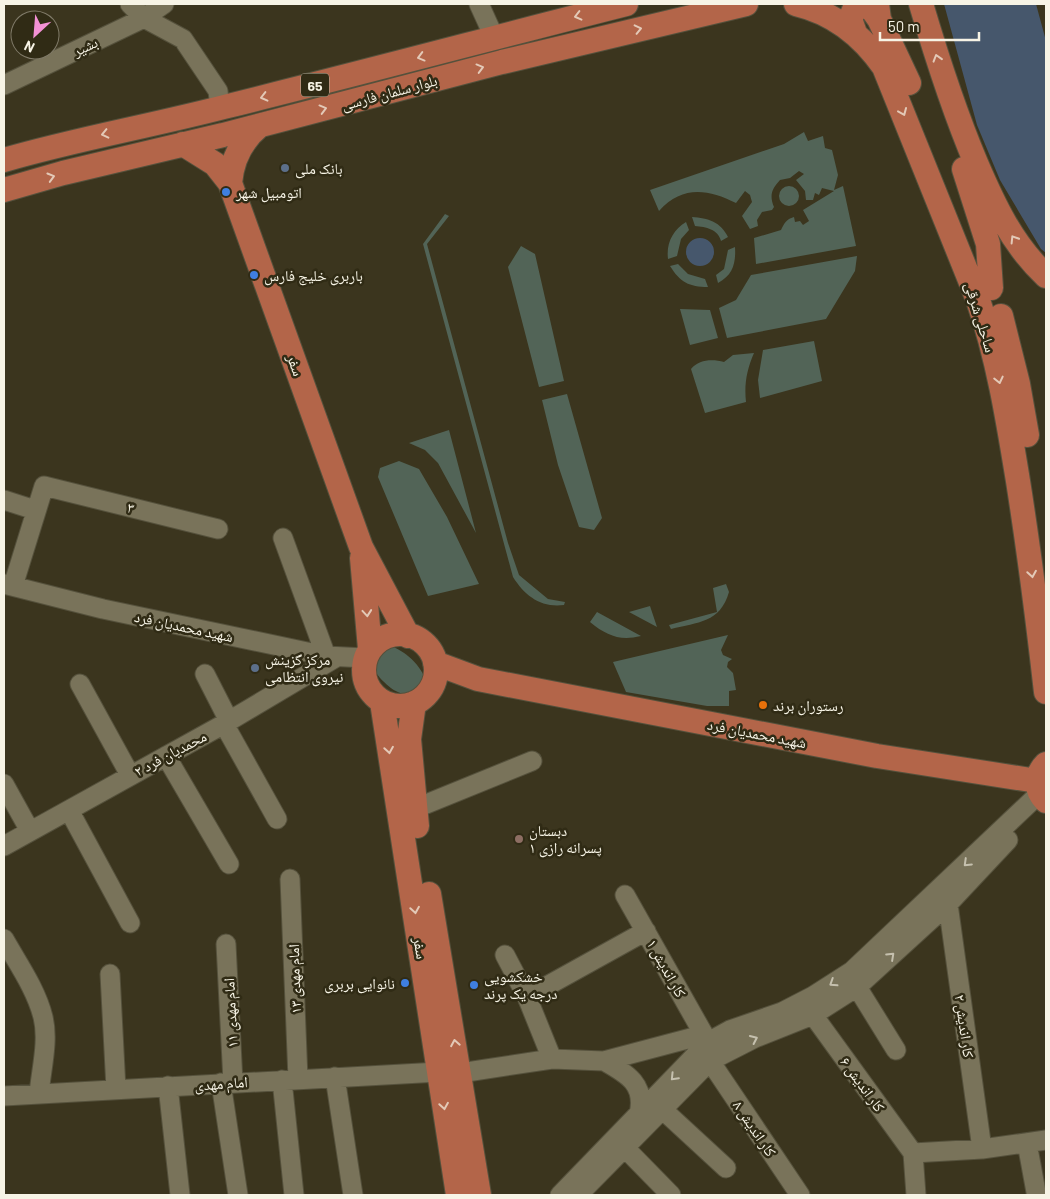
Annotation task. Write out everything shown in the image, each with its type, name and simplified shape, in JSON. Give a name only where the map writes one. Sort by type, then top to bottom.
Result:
[{"type":"main road","name":"بلوار سلمان فارسی","points":[[4,160],[56,145],[220,108],[626,4]]},
{"type":"main road","name":"بلوار سلمان فارسی","points":[[4,190],[63,173],[259,126],[502,62],[746,4]]},
{"type":"main road","name":"ساحلی شرقی","points":[[796,4],[836,18],[870,48],[884,67],[939,201],[986,324],[1009,424],[1034,584],[1046,692]]},
{"type":"main road","points":[[921,4],[953,107],[1004,221],[1017,244],[1046,276]]},
{"type":"main road","points":[[854,33],[850,19],[855,8],[863,6],[878,11]]},
{"type":"main road","name":"ساحلی شرقی","points":[[878,11],[913,93],[1002,320],[1018,384],[1046,564]]},
{"type":"main road","points":[[953,107],[957,145],[988,244],[991,288]]},
{"type":"main road","points":[[230,183],[234,161],[242,146],[259,126]]},
{"type":"main road","name":"سفر","points":[[183,144],[215,164],[230,183],[361,547],[408,636]]},
{"type":"main road","name":"سفر","points":[[361,547],[368,654]]},
{"type":"main road","points":[[400,634],[408,636],[426,646],[435,663],[436,675],[432,686],[425,696],[414,704],[398,706],[382,702],[368,687],[364,673],[368,654],[383,638],[400,634]]},
{"type":"main road","points":[[435,663],[478,679]]},
{"type":"main road","points":[[432,686],[478,679]]},
{"type":"main road","name":"شهید محمدیان فرد","points":[[478,679],[877,756],[1044,779]]},
{"type":"main road","name":"سفر","points":[[382,702],[450,1073],[479,1195]]},
{"type":"main road","name":"سفر","points":[[414,704],[409,739],[414,810],[450,1073],[458,1195]]},
{"type":"street","points":[[130,4],[144,18],[183,39],[218,91],[220,108]]},
{"type":"street","name":"بشیر","points":[[4,85],[144,18],[164,4]]},
{"type":"street","points":[[479,4],[494,37]]},
{"type":"street","name":"۳","points":[[35,510],[44,486],[218,529]]},
{"type":"street","points":[[4,500],[35,510],[8,585]]},
{"type":"street","points":[[283,538],[331,657]]},
{"type":"street","name":"شهید محمدیان فرد","points":[[8,585],[103,609],[331,657],[368,654]]},
{"type":"street","name":"۲ محمدیان فرد","points":[[4,846],[70,812],[130,775],[227,722],[331,657]]},
{"type":"street","points":[[205,674],[227,722],[277,819]]},
{"type":"street","points":[[80,684],[130,775]]},
{"type":"street","points":[[166,756],[230,864]]},
{"type":"street","points":[[414,810],[532,761]]},
{"type":"street","points":[[578,1195],[662,1109],[709,1051],[755,1038],[813,1015],[857,987],[948,904],[1044,779]]},
{"type":"street","points":[[560,1195],[639,1114],[730,1030],[782,1012],[814,996],[852,971],[1044,779]]},
{"type":"street","points":[[4,784],[30,831]]},
{"type":"street","points":[[70,812],[130,922]]},
{"type":"street","name":"۱۳ امام مهدی","points":[[290,879],[290,1079],[294,1195]]},
{"type":"street","name":"۱ کار اندیش","points":[[625,895],[709,1051]]},
{"type":"street","name":"۲ کار اندیش","points":[[948,904],[982,1149]]},
{"type":"street","points":[[527,997],[646,931]]},
{"type":"street","points":[[4,939],[28,979],[44,1018],[45,1041],[39,1094]]},
{"type":"street","name":"۱۱ امام مهدی","points":[[226,944],[227,1083],[238,1195]]},
{"type":"street","points":[[505,955],[527,997],[552,1059]]},
{"type":"street","points":[[110,974],[116,1089]]},
{"type":"street","points":[[857,987],[896,1050]]},
{"type":"street","name":"۶ کار اندیش","points":[[813,1015],[913,1153]]},
{"type":"street","points":[[604,1061],[692,1038],[709,1051]]},
{"type":"street","name":"۸ کار اندیش","points":[[709,1051],[800,1195]]},
{"type":"street","name":"امام مهدی","points":[[4,1096],[290,1079],[450,1073],[552,1059],[604,1061]]},
{"type":"street","points":[[604,1061],[624,1073],[634,1083],[642,1100],[639,1114]]},
{"type":"street","points":[[335,1077],[353,1195]]},
{"type":"street","points":[[168,1086],[180,1195]]},
{"type":"street","points":[[662,1109],[726,1168]]},
{"type":"street","points":[[916,1195],[913,1153],[982,1149],[1046,1140]]},
{"type":"street","points":[[1026,1143],[1036,1192]]},
{"type":"street","points":[[625,1148],[671,1195]]},
{"type":"green space","points":[[804,132],[808,141],[823,136],[825,148],[832,150],[838,175],[834,190],[843,186],[856,246],[756,264],[754,238],[781,230],[787,220],[794,217],[795,222],[800,221],[803,225],[809,221],[803,210],[834,191],[822,188],[819,195],[815,193],[813,200],[806,200],[805,191],[796,180],[804,174],[799,171],[790,178],[780,180],[777,183],[773,189],[772,196],[774,207],[772,210],[762,212],[757,220],[758,226],[750,229],[742,216],[752,202],[750,195],[745,191],[736,203],[726,198],[705,193],[686,193],[668,203],[659,211],[650,190],[784,144]]},
{"type":"green space","points":[[789,186],[796,189],[799,196],[796,203],[789,206],[782,203],[779,196],[782,189]]},
{"type":"green space","points":[[445,214],[449,216],[427,244],[508,543],[519,575],[548,599],[565,602],[564,605],[548,605],[534,599],[523,590],[513,577],[423,244]]},
{"type":"green space","points":[[692,217],[703,218],[718,224],[728,237],[721,241],[714,231],[695,226]]},
{"type":"green space","points":[[686,222],[689,230],[681,239],[677,256],[668,259],[669,242],[677,229]]},
{"type":"green space","points":[[521,246],[535,254],[564,381],[539,387],[508,267]]},
{"type":"green space","points":[[735,247],[735,258],[732,268],[727,276],[718,283],[716,275],[724,269],[728,250]]},
{"type":"green space","points":[[857,256],[855,271],[826,319],[727,338],[719,308],[736,300],[751,275]]},
{"type":"green space","points":[[678,264],[688,274],[705,279],[708,287],[690,285],[681,280],[670,266]]},
{"type":"green space","points":[[680,309],[710,310],[718,338],[690,345]]},
{"type":"green space","points":[[814,341],[822,381],[760,398],[758,380],[763,350]]},
{"type":"green space","points":[[754,353],[745,389],[746,402],[705,413],[691,369],[698,363],[711,360],[724,362],[733,355]]},
{"type":"green space","points":[[567,394],[602,518],[594,530],[579,527],[558,465],[542,400]]},
{"type":"green space","points":[[449,430],[476,533],[438,463],[425,450],[409,443]]},
{"type":"green space","points":[[399,461],[419,469],[447,517],[479,584],[428,596],[378,477],[380,468]]},
{"type":"green space","points":[[726,584],[729,592],[720,610],[714,615],[707,620],[671,629],[669,625],[717,612],[713,588]]},
{"type":"green space","points":[[650,606],[657,627],[629,612]]},
{"type":"green space","points":[[597,612],[641,636],[627,638],[614,636],[602,631],[590,622]]},
{"type":"green space","points":[[728,635],[721,650],[723,655],[732,659],[728,662],[727,667],[733,673],[736,690],[729,691],[729,706],[707,706],[626,692],[613,662]]},
{"type":"green space","points":[[386,645],[404,653],[419,667],[425,678],[416,691],[410,694],[397,692],[380,678],[372,667],[378,652]]},
{"type":"water","points":[[944,4],[1036,4],[1046,41],[1046,253],[1041,249],[1000,180],[977,125]]},
{"type":"water","points":[[700,238],[710,242],[714,252],[710,262],[700,266],[690,262],[686,252],[690,242]]},
{"type":"place","name":"بانک ملی","points":[[285,168]]},
{"type":"place","name":"اتومبیل شهر","points":[[226,192]]},
{"type":"place","name":"باربری خلیج فارس","points":[[254,275]]},
{"type":"place","name":"مرکز گزینش نیروی انتظامی","points":[[255,668]]},
{"type":"place","name":"رستوران برند","points":[[763,705]]},
{"type":"place","name":"دبستان پسرانه رازی ۱","points":[[519,839]]},
{"type":"place","name":"نانوایی بربری","points":[[405,983]]},
{"type":"place","name":"خشکشویی درجه یک پرند","points":[[474,985]]}]
